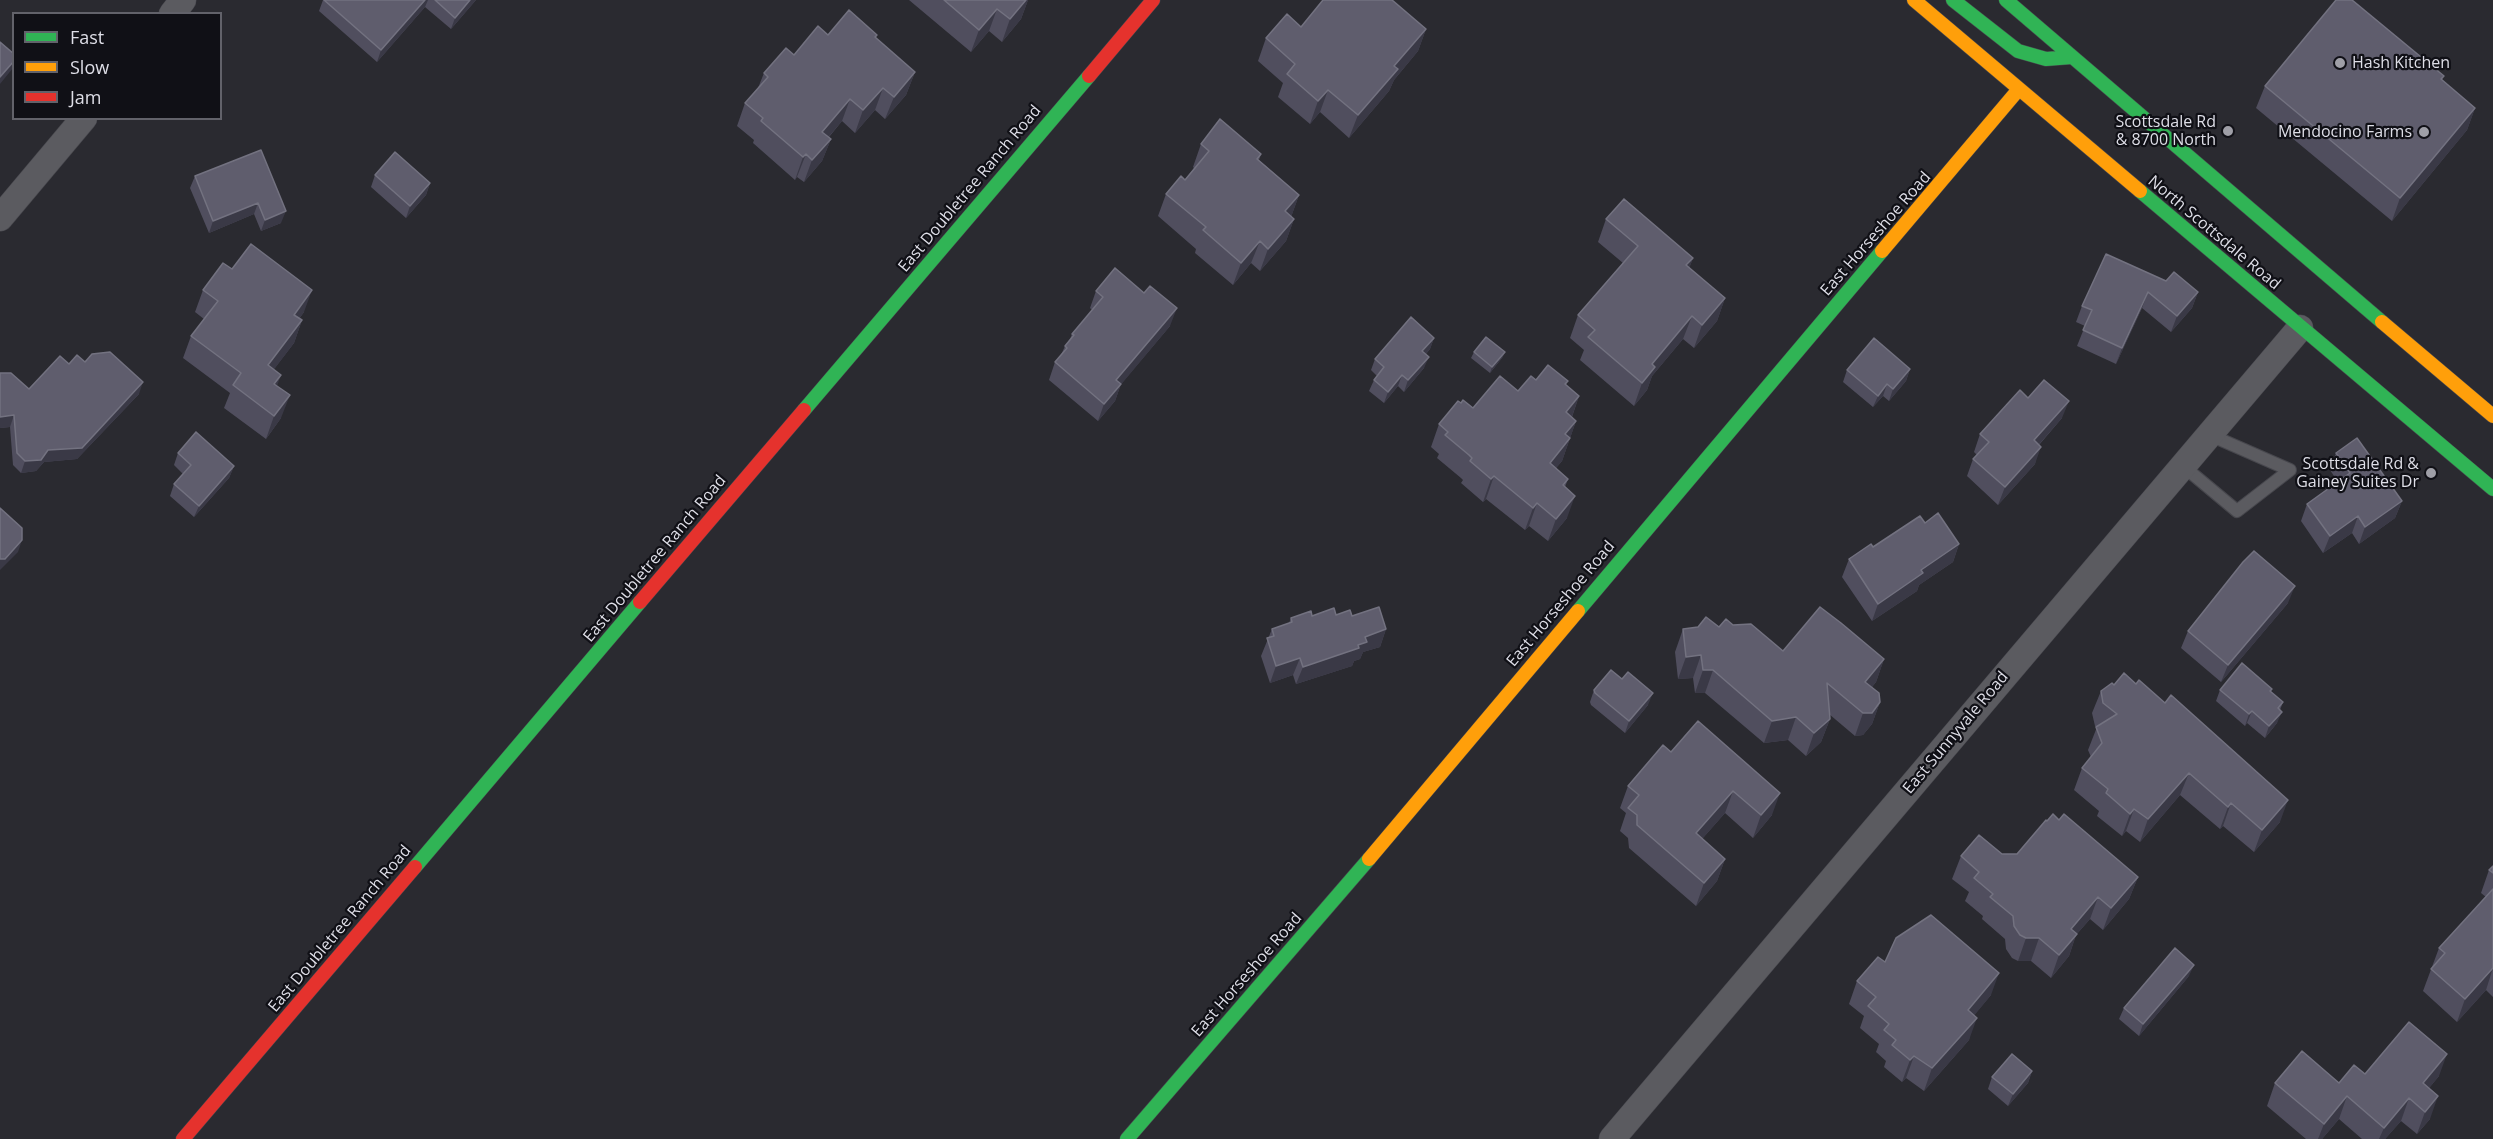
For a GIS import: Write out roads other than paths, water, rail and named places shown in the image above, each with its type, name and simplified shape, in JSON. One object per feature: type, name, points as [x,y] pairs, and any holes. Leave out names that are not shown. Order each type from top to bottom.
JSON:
[{"type":"main road","name":"East Doubletree Ranch Road","points":[[183,1139],[1153,0]]},
{"type":"main road","name":"North Scottsdale Road","points":[[1914,0],[2493,489]]},
{"type":"main road","points":[[1953,0],[2018,51],[2046,59],[2072,57]]},
{"type":"main road","points":[[2006,0],[2493,416]]},
{"type":"main road","name":"East Horseshoe Road","points":[[1127,1139],[1292,950],[2019,89]]},
{"type":"street","points":[[174,12],[183,0]]},
{"type":"street","points":[[0,218],[82,120]]},
{"type":"street","name":"East Sunnyvale Road","points":[[1612,1139],[2300,328]]},
{"type":"lane","points":[[2183,466],[2237,511],[2290,470],[2210,435]]},
{"type":"place","name":"Hash Kitchen","points":[[2340,63]]},
{"type":"place","name":"Scottsdale Rd & 8700 North","points":[[2228,131]]},
{"type":"place","name":"Mendocino Farms","points":[[2424,132]]},
{"type":"place","name":"Scottsdale Rd & Gainey Suites Dr","points":[[2431,473]]}]
